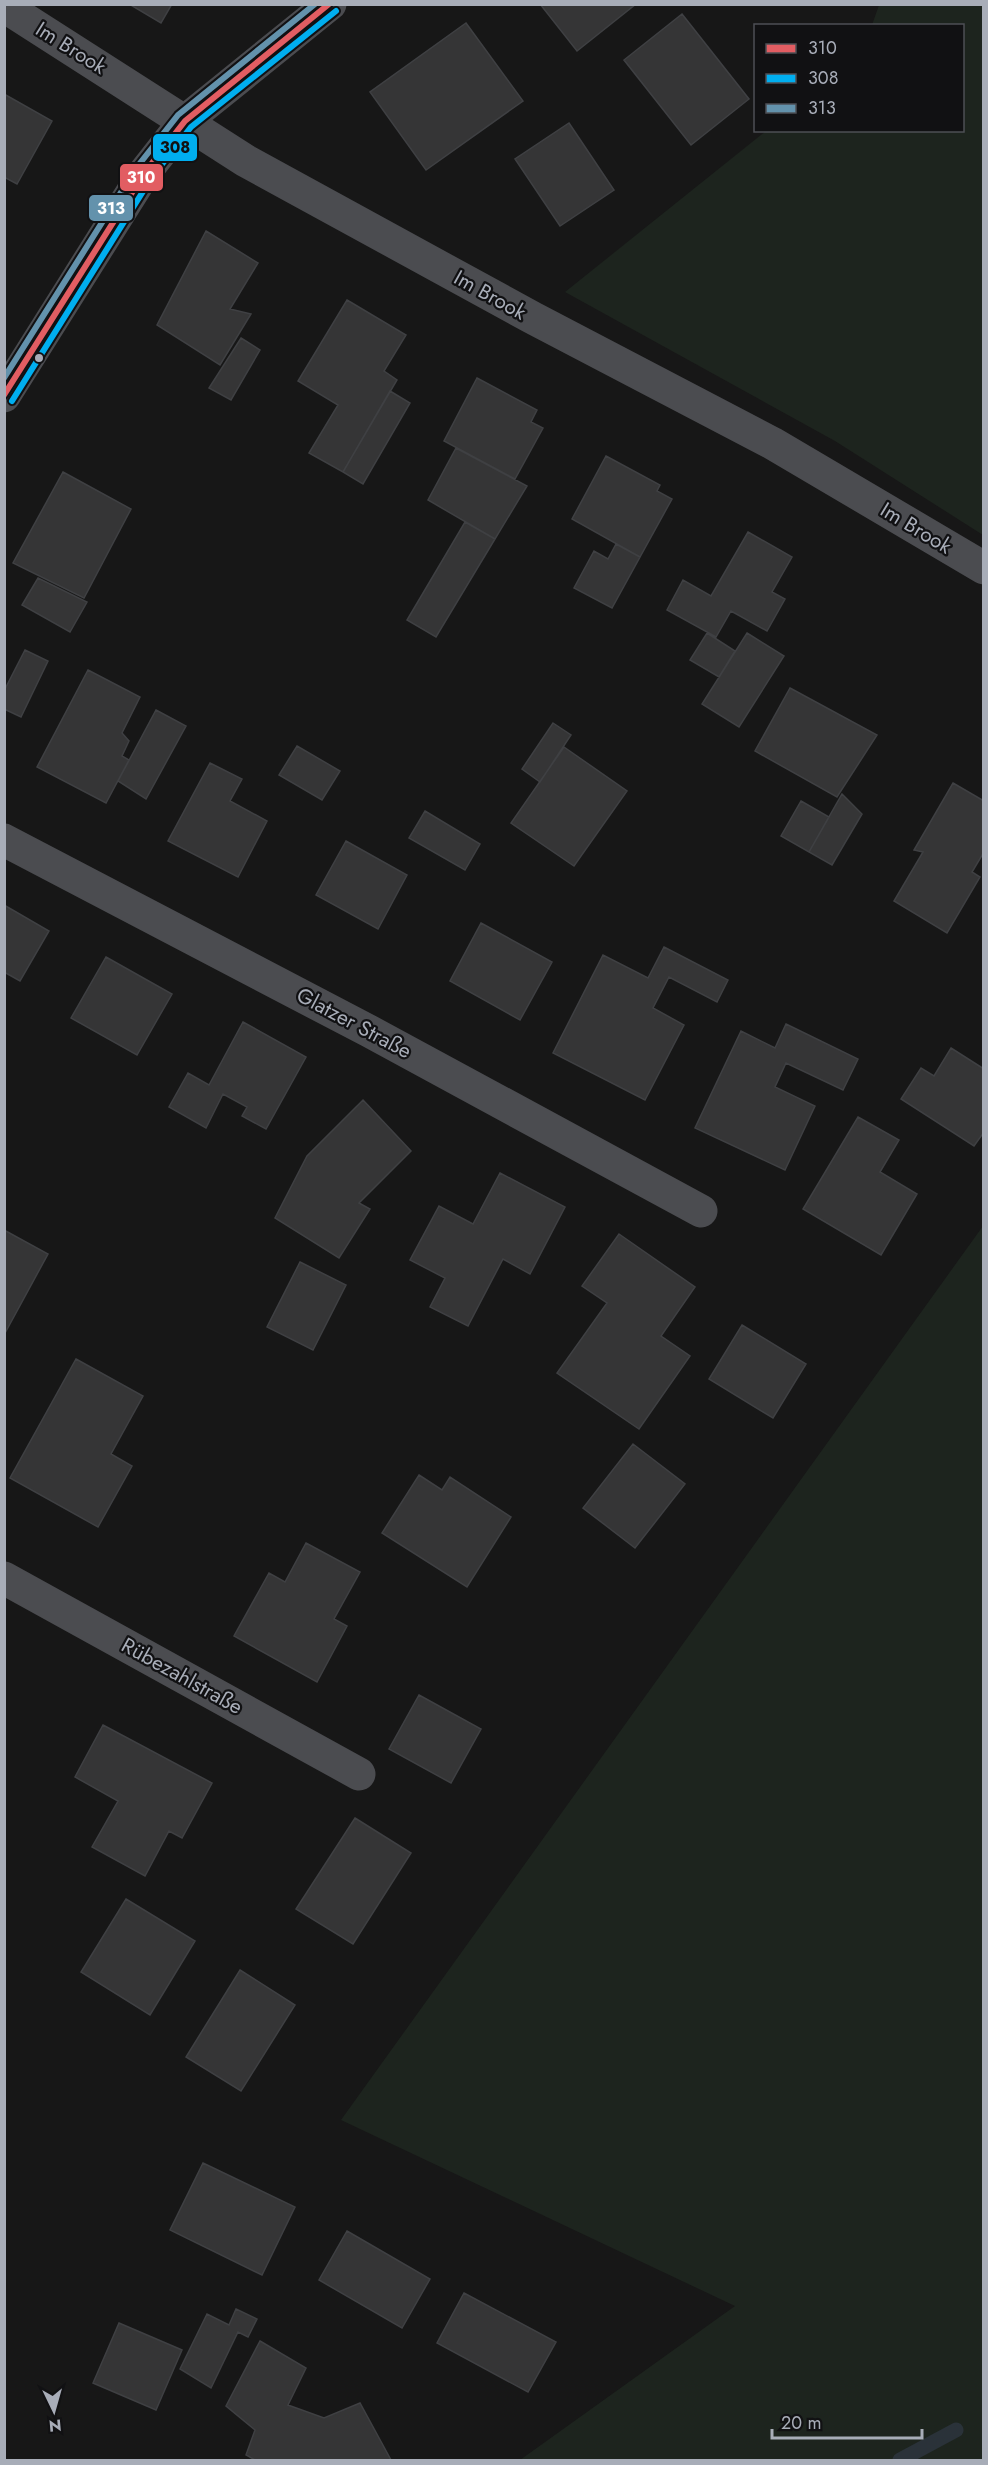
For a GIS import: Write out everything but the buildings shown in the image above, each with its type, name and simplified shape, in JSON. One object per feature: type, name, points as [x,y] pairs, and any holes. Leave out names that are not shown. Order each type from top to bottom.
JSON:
[{"type":"street","points":[[4,396],[145,172],[185,121],[330,4]]},
{"type":"street","name":"Im Brook","points":[[4,6],[246,161],[533,318],[772,443],[984,568]]},
{"type":"street","name":"Glatzer Straße","points":[[4,840],[359,1026],[701,1211]]},
{"type":"street","name":"Rübezahlstraße","points":[[4,1578],[359,1774]]},
{"type":"shaded area","points":[[879,5],[983,5],[983,535],[835,441],[565,292],[765,132],[964,132],[964,24],[872,24]]},
{"type":"shaded area","points":[[983,1226],[983,2460],[520,2460],[735,2306],[341,2120]]},
{"type":"waterway","points":[[900,2460],[956,2430]]},
{"type":"transit line","name":"313","points":[[4,378],[137,167],[178,115],[315,4]]},
{"type":"transit line","name":"310","points":[[4,395],[145,172],[185,121],[329,4]]},
{"type":"transit line","name":"308","points":[[12,401],[152,177],[191,127],[336,11]]}]
